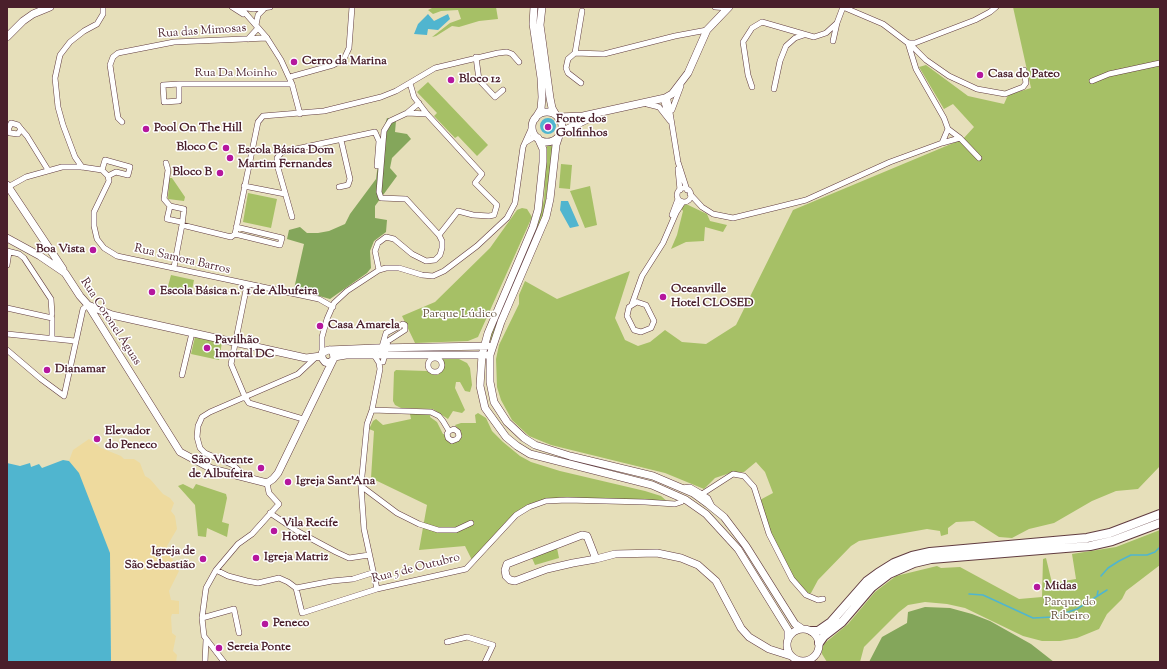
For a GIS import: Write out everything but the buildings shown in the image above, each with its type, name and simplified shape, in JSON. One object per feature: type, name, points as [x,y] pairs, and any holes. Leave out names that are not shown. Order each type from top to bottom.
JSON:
[{"type":"main road","points":[[7,37],[23,21],[33,14],[50,7]]},
{"type":"main road","points":[[534,7],[533,24],[541,78],[542,97],[541,109],[535,118],[532,127],[543,149],[538,210],[533,227],[503,295],[484,346],[480,367],[480,386],[485,408],[506,437],[530,454],[652,485],[686,500],[706,514],[738,549],[788,630],[787,641],[790,656]]},
{"type":"main road","points":[[542,7],[540,25],[550,98],[552,108],[562,124],[556,144],[550,199],[546,217],[509,304],[490,355],[490,382],[494,402],[507,422],[524,438],[547,449],[653,476],[693,493],[724,518],[746,546],[792,619],[801,628],[812,631],[818,631],[832,622],[867,581],[894,563],[912,556],[930,552],[1087,538],[1110,533],[1160,514]]},
{"type":"main road","points":[[535,118],[543,113],[552,113],[557,116],[575,117],[665,98],[677,89],[688,73],[707,30],[729,8]]},
{"type":"main road","points":[[537,137],[549,142],[560,134],[605,111]]},
{"type":"main road","points":[[8,186],[65,273]]},
{"type":"main road","name":"Rua Coronel Águas","points":[[7,238],[40,256],[65,273],[97,319],[171,440],[180,452],[212,470],[267,483]]},
{"type":"main road","points":[[88,305],[107,313],[306,358],[320,356],[325,350],[382,351],[394,355],[490,355]]},
{"type":"main road","points":[[97,319],[107,313]]},
{"type":"main road","points":[[320,356],[322,360],[327,363],[339,356],[382,351],[493,346]]},
{"type":"main road","points":[[267,483],[278,473],[303,419],[334,359],[333,352],[330,350]]},
{"type":"main road","points":[[468,354],[474,358],[480,367]]},
{"type":"main road","points":[[596,559],[587,536],[582,535],[507,564],[505,570],[506,576],[510,580],[515,581],[547,569],[596,559],[615,554],[658,553],[681,558],[707,571],[716,581],[738,622],[749,637],[769,649],[776,650],[794,659],[805,662],[812,658],[824,636],[842,622],[872,587],[893,572],[914,563],[931,559],[1090,546],[1112,541],[1160,523]]},
{"type":"main road","points":[[776,650],[783,648],[793,631],[801,628]]},
{"type":"main road","points":[[812,631],[817,636],[820,662]]},
{"type":"street","points":[[82,167],[75,157],[63,126],[58,107],[55,78],[60,55],[70,42],[84,30],[97,24],[103,14],[103,7]]},
{"type":"street","points":[[232,7],[247,17]]},
{"type":"street","points":[[240,7],[247,17],[267,38],[290,77],[300,114]]},
{"type":"street","points":[[240,7],[264,9],[270,7]]},
{"type":"street","points":[[290,77],[333,65],[344,59],[349,48],[352,7]]},
{"type":"street","points":[[715,7],[729,8]]},
{"type":"street","points":[[833,41],[837,23],[843,7],[883,24],[908,43],[926,60],[949,76],[977,89],[1005,94],[1023,87],[1026,83],[1024,70]]},
{"type":"street","points":[[908,43],[915,43],[975,20],[996,7]]},
{"type":"street","points":[[248,39],[257,27],[258,15],[264,9]]},
{"type":"street","points":[[581,83],[568,73],[566,68],[568,59],[575,53],[582,11]]},
{"type":"street","points":[[752,87],[748,75],[743,42],[752,28],[762,22],[814,37],[826,33],[837,23]]},
{"type":"street","points":[[575,53],[604,54],[675,36],[707,30]]},
{"type":"street","points":[[774,89],[780,61],[786,46],[795,38],[804,35]]},
{"type":"street","name":"Rua das Mimosas","points":[[122,122],[118,118],[110,65],[113,57],[118,53],[174,42],[267,38]]},
{"type":"street","points":[[908,43],[916,69],[944,118],[948,129],[960,138],[979,158]]},
{"type":"street","points":[[235,234],[258,122],[263,116],[271,114],[300,114],[324,111],[381,97],[410,83],[435,68],[476,57],[507,52],[512,54],[519,62]]},
{"type":"street","points":[[476,57],[479,80],[495,97],[503,90]]},
{"type":"street","points":[[1092,81],[1109,74],[1160,63]]},
{"type":"street","points":[[671,121],[674,100],[688,73]]},
{"type":"street","points":[[410,83],[414,97],[427,114],[482,174],[475,183],[497,205],[494,215],[489,216],[473,216],[458,211],[439,235]]},
{"type":"street","name":"Rua Da Moinho","points":[[179,84],[178,101],[164,102],[163,85],[179,84],[292,84]]},
{"type":"street","points":[[663,242],[680,190],[678,162],[668,100],[665,98]]},
{"type":"street","points":[[379,270],[375,251],[378,243],[386,237],[394,239],[412,254],[426,261],[435,260],[440,255],[442,241],[439,235],[406,199],[381,198],[379,192],[384,131],[390,122],[406,113],[419,102]]},
{"type":"street","points":[[639,103],[651,104],[659,107],[671,121]]},
{"type":"street","points":[[406,113],[427,114]]},
{"type":"street","points":[[27,136],[10,133],[8,130],[11,123],[18,125],[27,136],[48,170]]},
{"type":"street","points":[[246,478],[233,465],[205,453],[200,448],[197,437],[198,426],[202,417],[210,412],[298,374],[320,356],[322,337],[333,307],[347,291],[379,270],[399,268],[422,275],[433,276],[444,271],[496,230],[512,211],[516,195],[521,157],[532,127]]},
{"type":"street","points":[[15,134],[18,134],[21,129]]},
{"type":"street","points":[[942,143],[948,129]]},
{"type":"street","points":[[292,217],[277,158],[282,152],[376,132],[379,141],[377,166]]},
{"type":"street","points":[[526,142],[537,137]]},
{"type":"street","points":[[678,198],[684,202],[690,202],[702,207],[713,214],[733,218],[806,200],[890,162],[960,138]]},
{"type":"street","points":[[339,187],[348,185],[350,179],[341,140]]},
{"type":"street","points":[[8,186],[26,177],[62,167],[82,167],[102,170],[108,176],[116,172],[128,175],[130,167],[106,160],[102,170]]},
{"type":"street","points":[[637,292],[642,303],[648,308],[654,320],[651,328],[641,332],[634,330],[627,316],[629,307],[632,304],[642,276],[663,242],[676,213],[684,202],[689,200],[689,192],[678,162]]},
{"type":"street","points":[[166,163],[168,170],[164,199],[170,206],[184,209],[174,267]]},
{"type":"street","name":"Rua Samora Barros","points":[[108,176],[109,181],[94,212],[94,226],[98,239],[104,248],[117,256],[174,267],[247,285],[319,299],[333,307]]},
{"type":"street","points":[[244,186],[285,194]]},
{"type":"street","points":[[680,190],[689,192],[702,207]]},
{"type":"street","points":[[170,206],[167,219],[231,237],[235,234],[280,245],[282,238],[236,227]]},
{"type":"street","points":[[7,265],[8,251],[19,254],[24,258],[46,290],[51,299],[52,338]]},
{"type":"street","points":[[247,285],[231,364],[245,397],[249,402],[303,419]]},
{"type":"street","points":[[632,304],[642,303]]},
{"type":"street","points":[[7,350],[41,379],[64,396],[83,309],[88,305]]},
{"type":"street","points":[[7,308],[52,316]]},
{"type":"street","points":[[182,375],[192,333]]},
{"type":"street","points":[[7,334],[75,341]]},
{"type":"street","points":[[377,589],[372,573],[364,530],[361,486],[367,424],[372,410],[382,351]]},
{"type":"street","points":[[372,410],[431,412],[439,416],[449,431]]},
{"type":"street","points":[[702,494],[733,474],[744,476],[754,487],[769,534],[792,578],[806,595],[818,600],[823,599]]},
{"type":"street","points":[[205,662],[205,638],[202,618],[206,588],[216,570],[238,544],[252,534],[279,504],[268,493],[267,483]]},
{"type":"street","points":[[361,486],[397,513],[419,524],[438,530],[456,530],[471,523]]},
{"type":"street","points":[[682,488],[690,487],[708,498],[713,509]]},
{"type":"street","name":"Rua 5 de Outubro","points":[[296,588],[302,613],[377,589],[466,569],[516,515],[529,506],[546,501],[638,501],[675,504],[681,502]]},
{"type":"street","points":[[270,513],[297,531],[349,558],[369,555]]},
{"type":"street","points":[[216,570],[228,576],[247,582],[258,583],[279,578],[296,588],[332,581],[353,579],[372,573]]},
{"type":"street","points":[[202,618],[234,609],[239,633]]},
{"type":"street","points":[[447,642],[467,637],[493,645],[485,662]]},
{"type":"street","points":[[205,638],[224,662]]},
{"type":"green space","points":[[434,7],[496,7],[498,19],[479,21],[459,27],[452,26],[432,37],[450,23],[461,19],[458,10],[441,11],[433,14],[428,10]]},
{"type":"green space","points":[[1013,7],[1160,7],[1160,466],[1138,489],[1116,491],[1092,501],[1054,523],[1029,529],[1012,538],[999,537],[974,521],[956,522],[948,528],[948,534],[941,536],[940,531],[927,529],[859,541],[851,546],[818,580],[811,593],[806,595],[784,565],[758,501],[773,493],[765,472],[756,462],[744,472],[733,472],[715,478],[704,489],[665,473],[551,445],[529,436],[512,420],[501,400],[497,387],[496,359],[499,345],[519,304],[519,295],[525,281],[557,299],[630,271],[615,318],[625,340],[638,346],[650,342],[665,330],[682,342],[706,344],[736,325],[793,210],[963,139],[974,127],[953,104],[944,109],[919,67],[926,65],[968,96],[1004,104],[1008,95],[1031,88]]},
{"type":"green space","points":[[428,82],[488,145],[477,156],[458,136],[455,138],[434,116],[437,113],[417,92]]},
{"type":"green space","points":[[387,118],[396,121],[395,132],[407,134],[411,139],[392,158],[390,168],[397,176],[375,206],[375,218],[387,220],[386,232],[374,241],[370,251],[371,268],[367,273],[330,299],[294,289],[304,244],[287,239],[289,230],[300,227],[307,233],[318,233],[329,231],[345,224],[350,214],[376,179],[382,135]]},
{"type":"green space","points":[[547,146],[553,146],[544,214],[492,338],[488,344],[488,339],[539,220],[544,199]]},
{"type":"green space","points":[[561,164],[572,165],[570,189],[559,188]]},
{"type":"green space","points":[[169,178],[172,178],[185,197],[184,201],[168,199]]},
{"type":"green space","points":[[590,186],[597,225],[585,228],[570,191]]},
{"type":"green space","points":[[248,193],[277,199],[271,228],[243,222]]},
{"type":"green space","points":[[686,204],[707,214],[710,221],[727,225],[723,232],[705,227],[704,241],[686,242],[671,249],[677,235],[683,211],[681,208]]},
{"type":"green space","name":"Parque Lúdico","points":[[522,208],[527,209],[532,217],[478,337],[468,341],[415,343],[402,316],[435,302],[490,248],[517,210]]},
{"type":"green space","points":[[171,275],[194,280],[191,295],[167,290]]},
{"type":"green space","name":"Pavilhão Imortal DC","points":[[195,337],[222,342],[219,360],[191,354]]},
{"type":"green space","points":[[441,359],[459,359],[467,363],[470,368],[472,385],[470,392],[465,391],[460,382],[456,382],[455,388],[465,410],[462,413],[453,411],[448,419],[433,409],[401,408],[395,405],[393,401],[394,372],[396,370],[427,371],[438,375],[443,368]]},
{"type":"green space","points":[[431,413],[430,417],[437,422],[449,442],[454,443],[460,438],[459,430],[455,425],[461,423],[476,423],[475,415],[478,413],[486,418],[492,431],[503,442],[520,456],[531,462],[560,471],[645,491],[661,496],[669,503],[561,497],[532,503],[512,516],[472,560],[465,546],[419,550],[427,505],[371,478],[374,431],[369,429],[373,421],[376,419],[383,425],[411,419],[410,414]]},
{"type":"green space","points":[[183,484],[193,489],[196,484],[226,494],[227,498],[222,522],[229,524],[227,537],[207,528],[206,537],[198,536],[195,505],[178,486]]},
{"type":"green space","name":"Parque do Ribeiro","points":[[1160,530],[1160,565],[1126,591],[1122,599],[1107,614],[1099,629],[1077,638],[1060,641],[1042,641],[1023,636],[965,608],[947,604],[925,602],[908,605],[899,612],[864,647],[860,662],[827,662],[822,654],[822,648],[825,643],[848,624],[875,592],[896,576],[937,566],[941,568],[960,567],[1019,599],[1042,597],[1043,559],[1046,558],[1052,583],[1076,579],[1072,554],[1116,547]]},
{"type":"green space","points":[[557,548],[559,558],[535,565],[532,558]]},
{"type":"green space","points":[[925,607],[950,608],[990,621],[1031,644],[1054,662],[869,662],[882,637],[907,623],[908,612]]},
{"type":"sand","points":[[89,439],[101,448],[121,456],[124,459],[134,459],[140,463],[145,476],[150,479],[163,494],[170,498],[174,503],[171,511],[175,516],[177,529],[167,546],[176,568],[179,571],[169,591],[171,600],[179,601],[179,614],[172,614],[171,617],[172,633],[176,636],[173,651],[177,655],[176,662],[111,662],[110,553],[69,461],[73,450]]},
{"type":"water","points":[[428,14],[434,21],[448,14],[450,19],[438,30],[428,29],[427,35],[414,34],[418,24]]},
{"type":"water","name":"Fonte dos Golfinhos","points":[[545,118],[551,118],[556,123],[554,132],[551,134],[545,134],[540,129],[540,123]]},
{"type":"water","points":[[561,201],[568,201],[579,226],[570,228],[560,210]]},
{"type":"water","points":[[63,460],[69,461],[79,473],[110,553],[111,662],[7,662],[7,463],[20,466],[30,463],[31,467],[39,464],[42,468]]},
{"type":"waterway","points":[[1101,576],[1108,568],[1131,555],[1147,555],[1155,552],[1160,547]]},
{"type":"waterway","points":[[969,594],[983,595],[1033,618],[1053,617],[1077,609],[1107,590]]},
{"type":"waterway","points":[[1097,596],[1098,591]]},
{"type":"place","name":"Cerro da Marina","points":[[294,62]]},
{"type":"place","name":"Casa do Pateo","points":[[980,75]]},
{"type":"place","name":"Bloco 12","points":[[451,80]]},
{"type":"place","name":"Fonte dos Golfinhos","points":[[548,127]]},
{"type":"place","name":"Pool On The Hill","points":[[146,129]]},
{"type":"place","name":"Bloco C","points":[[226,148]]},
{"type":"place","name":"Escola Básica Dom Martim Fernandes","points":[[230,158]]},
{"type":"place","name":"Bloco B","points":[[220,173]]},
{"type":"place","name":"Boa Vista","points":[[93,250]]},
{"type":"place","name":"Escola Básica n.º 1 de Albufeira","points":[[152,292]]},
{"type":"place","name":"Oceanville Hotel CLOSED","points":[[663,297]]},
{"type":"place","name":"Casa Amarela","points":[[320,326]]},
{"type":"place","name":"Pavilhão Imortal DC","points":[[207,348]]},
{"type":"place","name":"Dianamar","points":[[47,370]]},
{"type":"place","name":"Elevador do Peneco","points":[[97,439]]},
{"type":"place","name":"São Vicente de Albufeira","points":[[261,468]]},
{"type":"place","name":"Igreja Sant’Ana","points":[[288,482]]},
{"type":"place","name":"Vila Recife Hotel","points":[[274,531]]},
{"type":"place","name":"Igreja Matriz","points":[[256,558]]},
{"type":"place","name":"Igreja de São Sebastião","points":[[203,559]]},
{"type":"place","name":"Midas","points":[[1037,587]]},
{"type":"place","name":"Peneco","points":[[265,624]]},
{"type":"place","name":"Sereia Ponte","points":[[219,648]]}]
